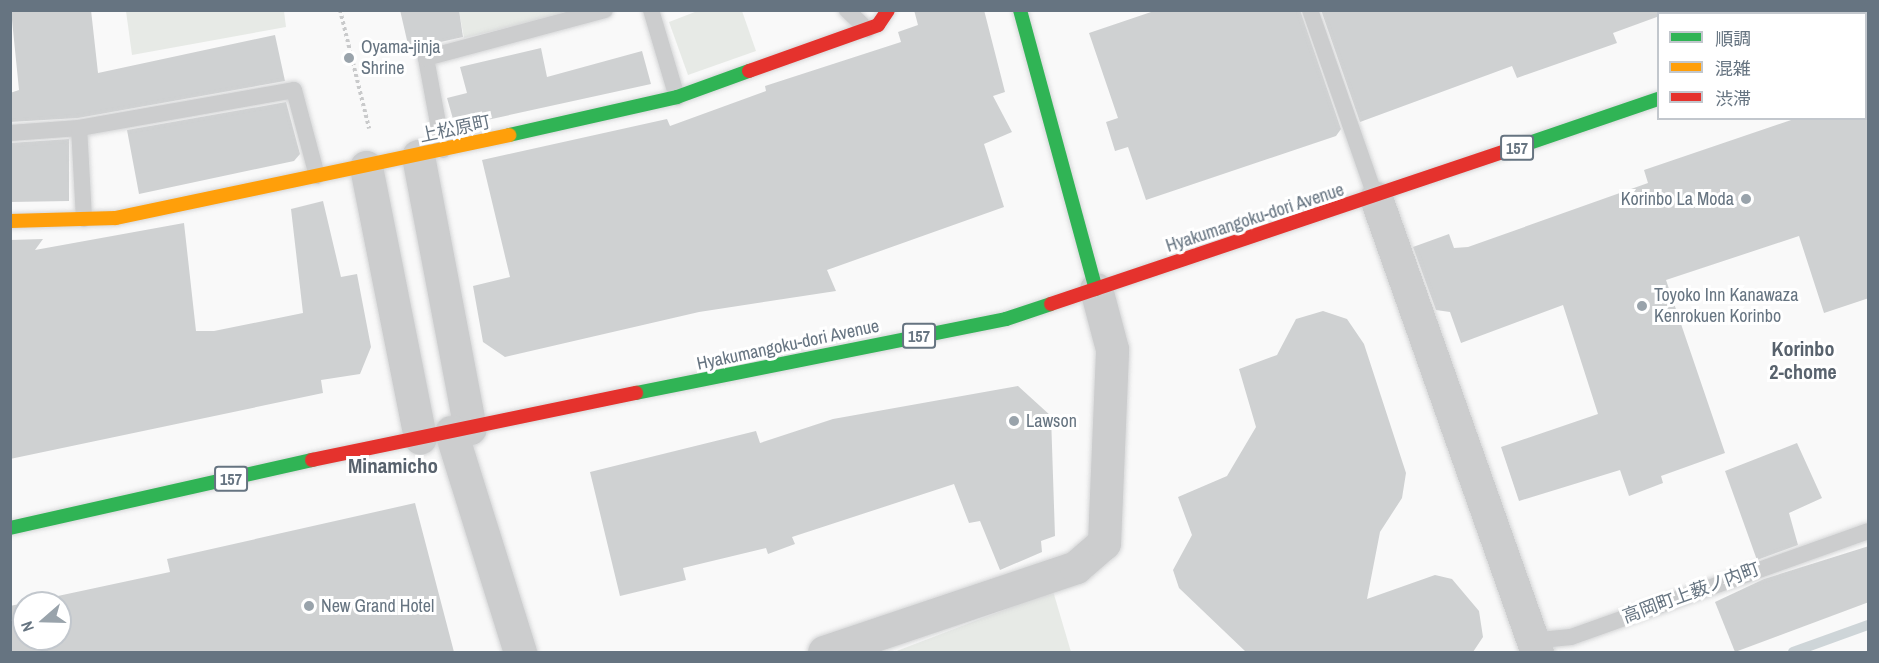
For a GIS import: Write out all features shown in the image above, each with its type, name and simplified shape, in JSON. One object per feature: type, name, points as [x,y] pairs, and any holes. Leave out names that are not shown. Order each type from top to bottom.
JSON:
[{"type":"main road","name":"上松原町","points":[[10,221],[116,218],[430,153],[677,98],[878,25],[888,10]]},
{"type":"main road","points":[[1020,10],[1096,289]]},
{"type":"main road","name":"Hyakumangoku-dori Avenue","points":[[10,528],[447,433],[1006,319],[1376,198],[1657,100]]},
{"type":"street","points":[[430,153],[447,433]]},
{"type":"street","points":[[371,165],[447,433],[520,652]]},
{"type":"street","points":[[1376,198],[1528,649]]},
{"type":"street","points":[[824,652],[1077,567],[1104,543],[1112,349],[1096,289]]},
{"type":"lane","points":[[430,153],[426,58],[605,10]]},
{"type":"lane","points":[[651,10],[677,98]]},
{"type":"lane","points":[[847,10],[867,29]]},
{"type":"lane","points":[[1310,10],[1376,198]]},
{"type":"lane","points":[[10,133],[79,128],[294,90],[317,176]]},
{"type":"lane","points":[[79,128],[84,219]]},
{"type":"lane","name":"高岡町上薮ノ内町","points":[[1528,649],[1571,637],[1869,531]]},
{"type":"path","points":[[340,10],[371,165]]},
{"type":"shaded area","points":[[700,10],[742,11],[756,51],[688,75],[669,22]]},
{"type":"shaded area","points":[[126,11],[284,11],[286,27],[132,55]]},
{"type":"shaded area","points":[[459,11],[578,11],[464,38]]},
{"type":"shaded area","points":[[1053,591],[1071,652],[894,652]]},
{"type":"building","points":[[11,10],[91,10],[98,73],[275,35],[285,81],[78,118],[10,122],[10,93],[19,90]]},
{"type":"building","points":[[400,10],[459,10],[463,37],[409,49]]},
{"type":"building","points":[[914,10],[984,10],[1005,92],[993,96],[1012,132],[984,144],[1004,207],[827,270],[836,291],[699,312],[505,357],[483,342],[473,286],[510,277],[482,160],[667,119],[670,126],[766,91],[765,86],[901,42],[898,32],[918,25]]},
{"type":"building","points":[[1157,10],[1300,10],[1341,129],[1336,136],[1146,200],[1128,147],[1115,151],[1106,122],[1118,118],[1089,33]]},
{"type":"building","points":[[1321,10],[1664,10],[1664,12],[1657,12],[1657,17],[1613,33],[1617,43],[1517,78],[1512,66],[1360,122]]},
{"type":"building","points":[[541,48],[547,77],[642,51],[651,84],[464,125],[453,119],[447,98],[467,93],[460,67]]},
{"type":"building","points":[[286,102],[300,154],[294,161],[139,194],[127,130]]},
{"type":"building","points":[[1869,118],[1869,298],[1824,313],[1799,236],[1666,280],[1725,453],[1661,476],[1663,483],[1629,496],[1620,470],[1519,501],[1501,447],[1598,414],[1563,305],[1461,343],[1450,312],[1436,310],[1413,247],[1449,234],[1454,248],[1468,247],[1648,183],[1644,170],[1791,120],[1867,120]]},
{"type":"building","points":[[69,139],[69,201],[10,202],[10,143]]},
{"type":"building","points":[[323,201],[341,277],[357,274],[371,347],[360,374],[321,380],[323,393],[10,459],[10,240],[43,239],[35,250],[184,223],[196,331],[214,331],[303,313],[291,209]]},
{"type":"building","points":[[1323,311],[1347,319],[1364,344],[1406,473],[1402,498],[1380,532],[1367,599],[1435,575],[1452,579],[1479,611],[1483,637],[1473,652],[1246,652],[1179,588],[1173,570],[1192,535],[1178,497],[1227,476],[1256,427],[1239,369],[1277,355],[1296,319]]},
{"type":"building","points":[[1018,386],[1051,416],[1055,536],[1041,541],[1042,552],[1000,570],[980,521],[969,523],[954,484],[792,537],[795,544],[768,554],[766,548],[683,568],[686,580],[620,596],[590,472],[756,431],[760,443],[833,419]]},
{"type":"building","points":[[1797,443],[1822,498],[1789,513],[1798,545],[1757,560],[1725,471]]},
{"type":"building","name":"New Grand Hotel","points":[[415,503],[454,652],[10,652],[10,606],[12,606],[12,651],[72,651],[72,593],[170,572],[167,559]]},
{"type":"building","points":[[1869,546],[1869,602],[1735,652],[1715,602],[1764,579]]},
{"type":"waterway","points":[[1793,652],[1868,625]]},
{"type":"traffic: fast","points":[[1020,10],[1096,289]]},
{"type":"traffic: fast","points":[[509,135],[677,97],[749,71]]},
{"type":"traffic: fast","points":[[1520,146],[1657,99]]},
{"type":"traffic: fast","points":[[636,393],[1006,319],[1051,304]]},
{"type":"traffic: fast","points":[[10,528],[312,460]]},
{"type":"traffic: slow","points":[[10,221],[116,218],[509,135]]},
{"type":"traffic: jam","points":[[749,71],[878,25],[888,10]]},
{"type":"traffic: jam","points":[[1051,304],[1520,146]]},
{"type":"traffic: jam","points":[[312,460],[636,393]]},
{"type":"place","name":"Oyama-jinja Shrine","points":[[349,58]]},
{"type":"place","name":"Korinbo La Moda","points":[[1746,199]]},
{"type":"place","name":"Toyoko Inn Kanawaza Kenrokuen Korinbo","points":[[1642,306]]},
{"type":"place","name":"Lawson","points":[[1014,421]]},
{"type":"place","name":"New Grand Hotel","points":[[309,606]]},
{"type":"district","name":"Korinbo 2-chome","points":[[1803,360]]},
{"type":"district","name":"Minamicho","points":[[393,466]]}]
